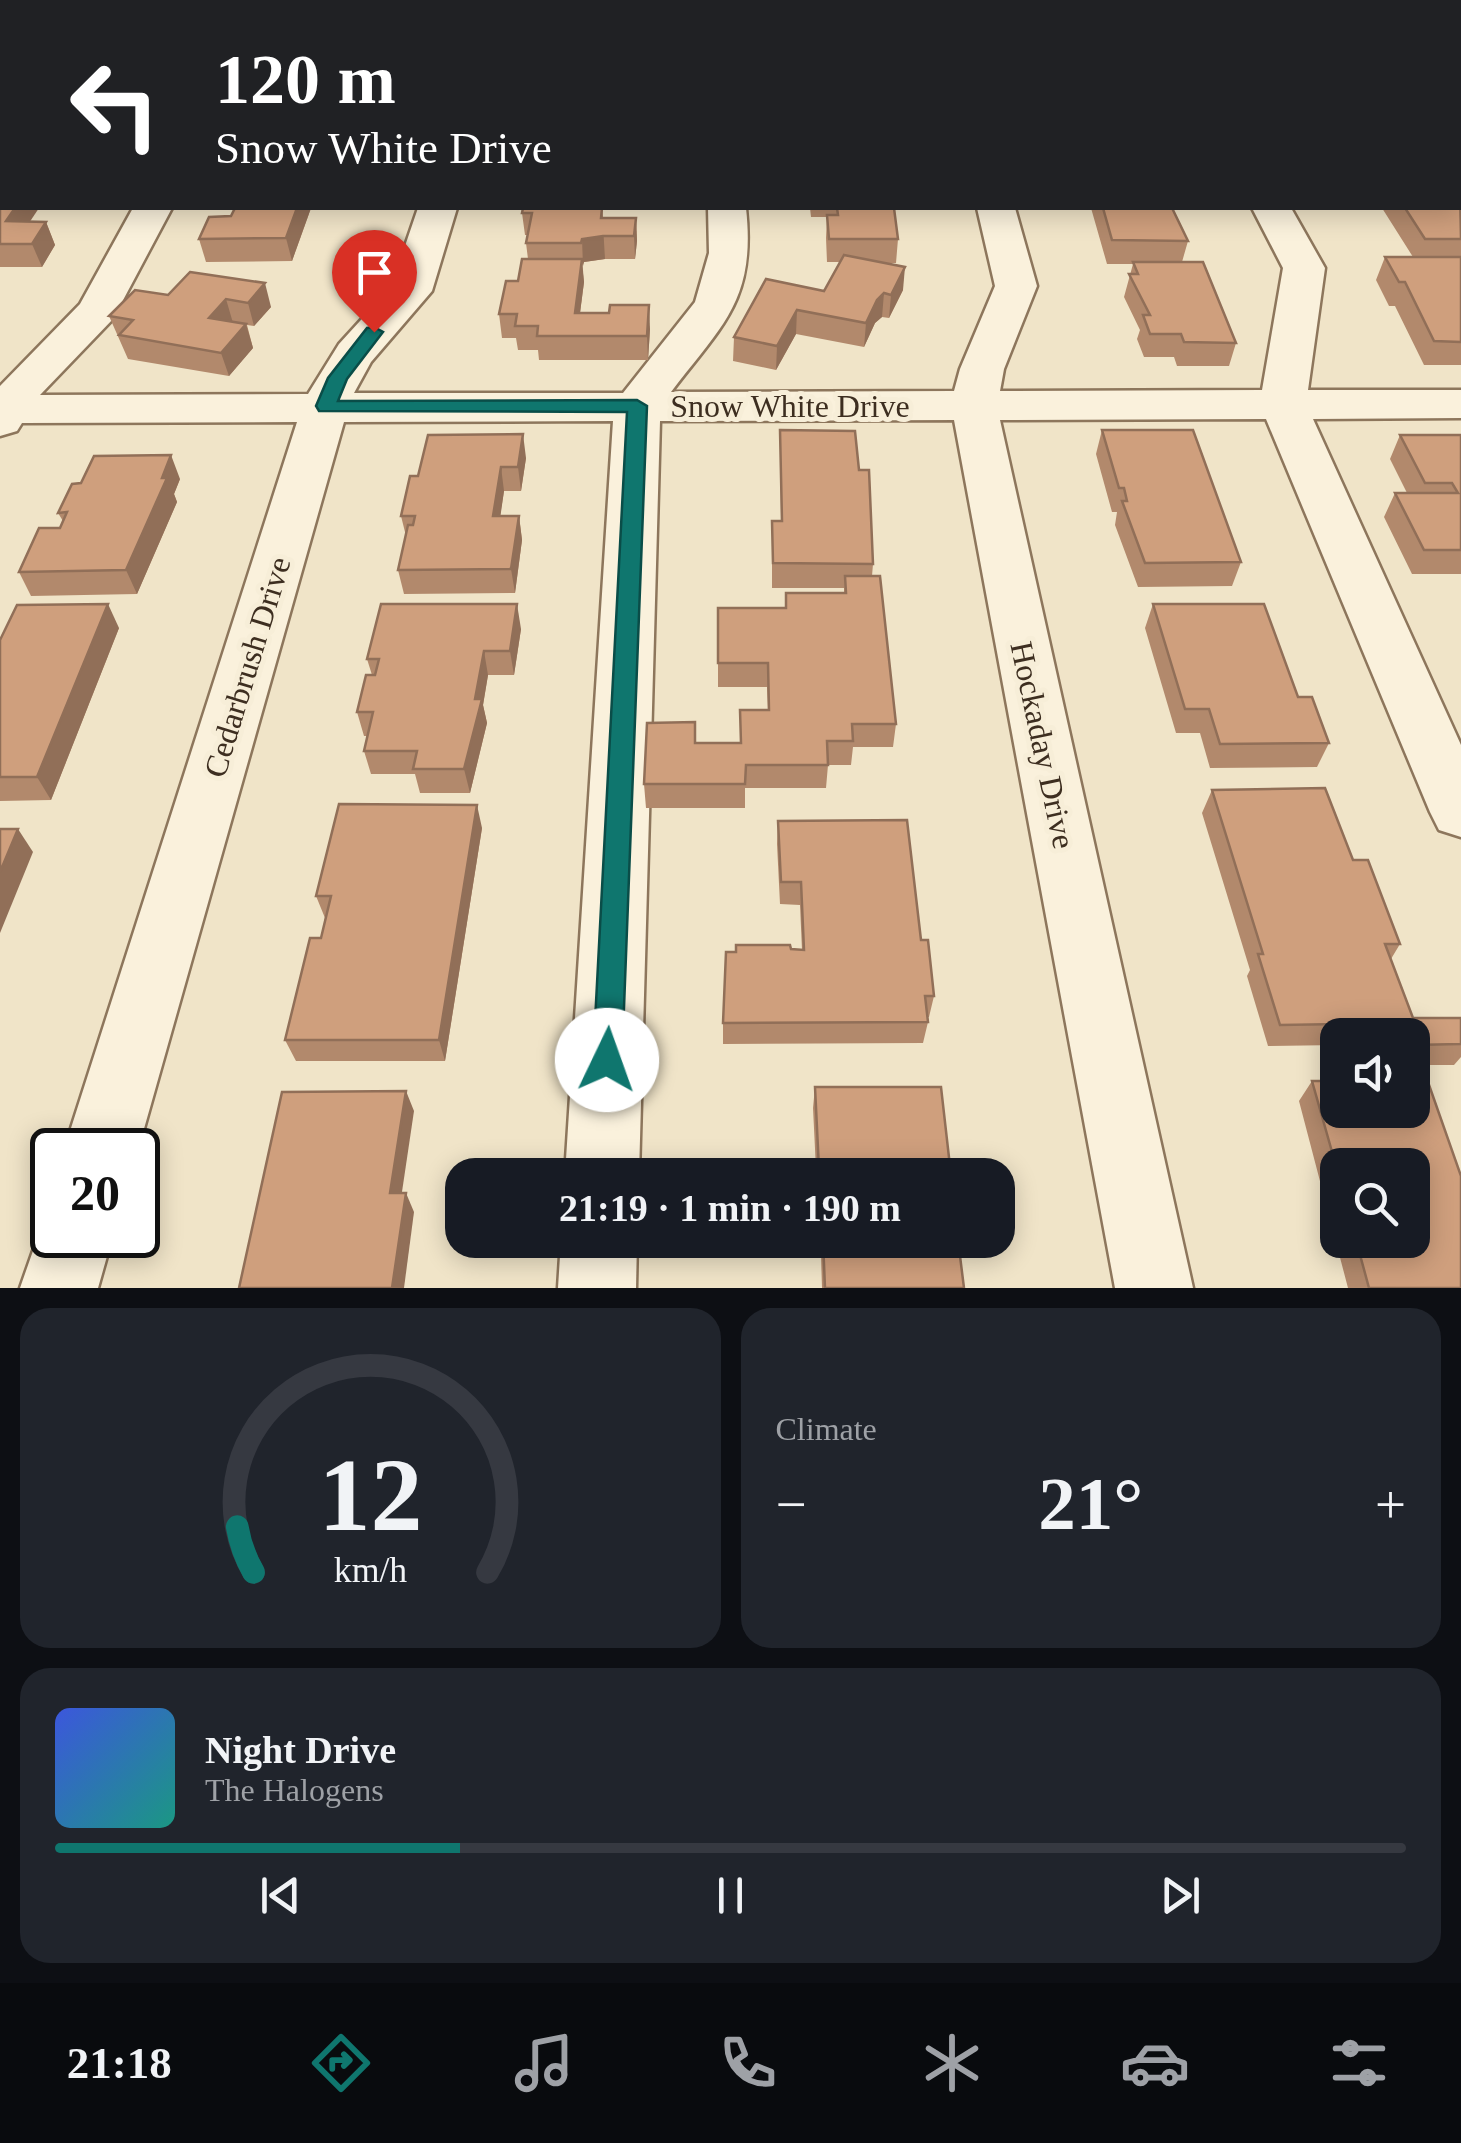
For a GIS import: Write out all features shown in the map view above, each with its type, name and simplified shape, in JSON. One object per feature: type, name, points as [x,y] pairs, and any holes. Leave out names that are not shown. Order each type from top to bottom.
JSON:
[{"type":"street","points":[[2,413],[24,384],[98,310],[151,210]]},
{"type":"street","name":"Cedarbrush Drive","points":[[108,1128],[326,406],[355,353],[412,291],[436,210]]},
{"type":"street","points":[[603,1158],[637,406],[716,304],[729,253],[727,210]]},
{"type":"street","name":"Hockaday Drive","points":[[997,210],[1016,286],[982,369],[974,405],[1154,1288]]},
{"type":"street","points":[[1273,210],[1304,268],[1283,404],[1461,812]]},
{"type":"street","name":"Snow White Drive","points":[[2,413],[326,406],[1461,404]]},
{"type":"street","points":[[60,1288],[69,1258]]},
{"type":"street","points":[[597,1288],[598,1258]]},
{"type":"building","points":[[0,210],[14,210],[6,221],[46,222],[32,244],[0,244]]},
{"type":"building","points":[[234,210],[296,210],[286,238],[199,239],[209,217],[231,216]]},
{"type":"building","points":[[602,210],[601,218],[636,218],[634,236],[603,236],[582,239],[581,243],[526,243],[532,213],[522,213]]},
{"type":"building","points":[[837,210],[894,210],[898,239],[829,239],[827,215],[838,215]]},
{"type":"building","points":[[1104,210],[1173,210],[1188,241],[1112,240]]},
{"type":"building","points":[[1406,210],[1460,210],[1461,239],[1425,239]]},
{"type":"building","points":[[844,255],[905,267],[891,295],[884,293],[877,300],[866,323],[797,310],[777,346],[734,337],[766,279],[824,291]]},
{"type":"building","points":[[1385,257],[1461,257],[1461,342],[1434,341],[1405,282],[1399,282]]},
{"type":"building","points":[[522,259],[582,259],[575,313],[609,313],[610,305],[649,305],[647,336],[537,336],[538,326],[515,326],[517,314],[499,314],[506,281],[518,281]]},
{"type":"building","points":[[1133,262],[1203,262],[1236,343],[1184,342],[1181,334],[1150,334],[1143,315],[1150,315],[1129,274],[1138,274]]},
{"type":"building","points":[[190,272],[265,283],[248,303],[226,299],[209,318],[246,324],[221,353],[119,335],[133,320],[109,316],[135,290],[168,295]]},
{"type":"building","points":[[780,430],[855,431],[859,470],[869,470],[873,564],[773,563],[772,521],[782,521]]},
{"type":"building","points":[[1102,430],[1193,430],[1241,562],[1145,563],[1122,501],[1127,501],[1124,488],[1119,488]]},
{"type":"building","points":[[523,434],[518,467],[501,467],[493,516],[519,516],[511,569],[398,570],[408,525],[413,525],[415,516],[401,516],[410,476],[418,476],[428,435]]},
{"type":"building","points":[[1400,435],[1461,435],[1461,550],[1424,550],[1395,493],[1458,493],[1452,483],[1425,483]]},
{"type":"building","points":[[171,455],[162,478],[167,478],[126,570],[19,572],[39,528],[60,528],[67,512],[58,513],[72,484],[81,483],[94,456]]},
{"type":"building","points":[[845,576],[880,576],[896,724],[852,724],[853,741],[827,741],[828,765],[746,765],[745,784],[644,784],[647,723],[695,722],[695,743],[741,743],[740,710],[769,710],[768,663],[718,663],[718,608],[786,608],[786,593],[846,593]]},
{"type":"building","points":[[108,604],[37,777],[0,777],[0,640],[17,605]]},
{"type":"building","points":[[381,604],[517,604],[510,651],[484,651],[475,699],[482,699],[464,769],[413,769],[417,751],[364,751],[373,712],[357,712],[366,675],[375,675],[379,659],[367,659]]},
{"type":"building","points":[[1153,604],[1264,604],[1298,697],[1312,697],[1329,743],[1220,744],[1209,709],[1185,709]]},
{"type":"building","points":[[1325,788],[1353,860],[1368,860],[1400,944],[1385,944],[1413,1018],[1320,1018],[1320,1024],[1280,1025],[1258,954],[1263,954],[1212,790]]},
{"type":"building","points":[[339,804],[477,805],[439,1040],[285,1040],[310,938],[321,938],[331,896],[316,896]]},
{"type":"building","points":[[907,820],[921,940],[928,940],[934,996],[925,996],[928,1022],[723,1023],[726,952],[736,952],[736,945],[790,945],[791,949],[804,950],[801,882],[781,882],[778,821]]},
{"type":"building","points":[[0,829],[18,829],[0,872]]},
{"type":"building","points":[[1430,1018],[1461,1018],[1461,1044],[1430,1045]]},
{"type":"building","points":[[1312,1081],[1320,1081],[1320,1109]]},
{"type":"building","points":[[815,1087],[941,1087],[949,1158],[818,1158]]},
{"type":"building","points":[[1430,1088],[1461,1176],[1461,1288],[1369,1288],[1361,1258],[1430,1258],[1430,1148],[1331,1148],[1325,1128],[1430,1128]]},
{"type":"building","points":[[406,1091],[390,1193],[406,1193],[392,1288],[239,1288],[282,1092]]},
{"type":"building","points":[[824,1258],[960,1258],[964,1288],[825,1288]]},
{"type":"route","points":[[374,332],[338,378],[326,406],[637,406],[607,1060]]}]
